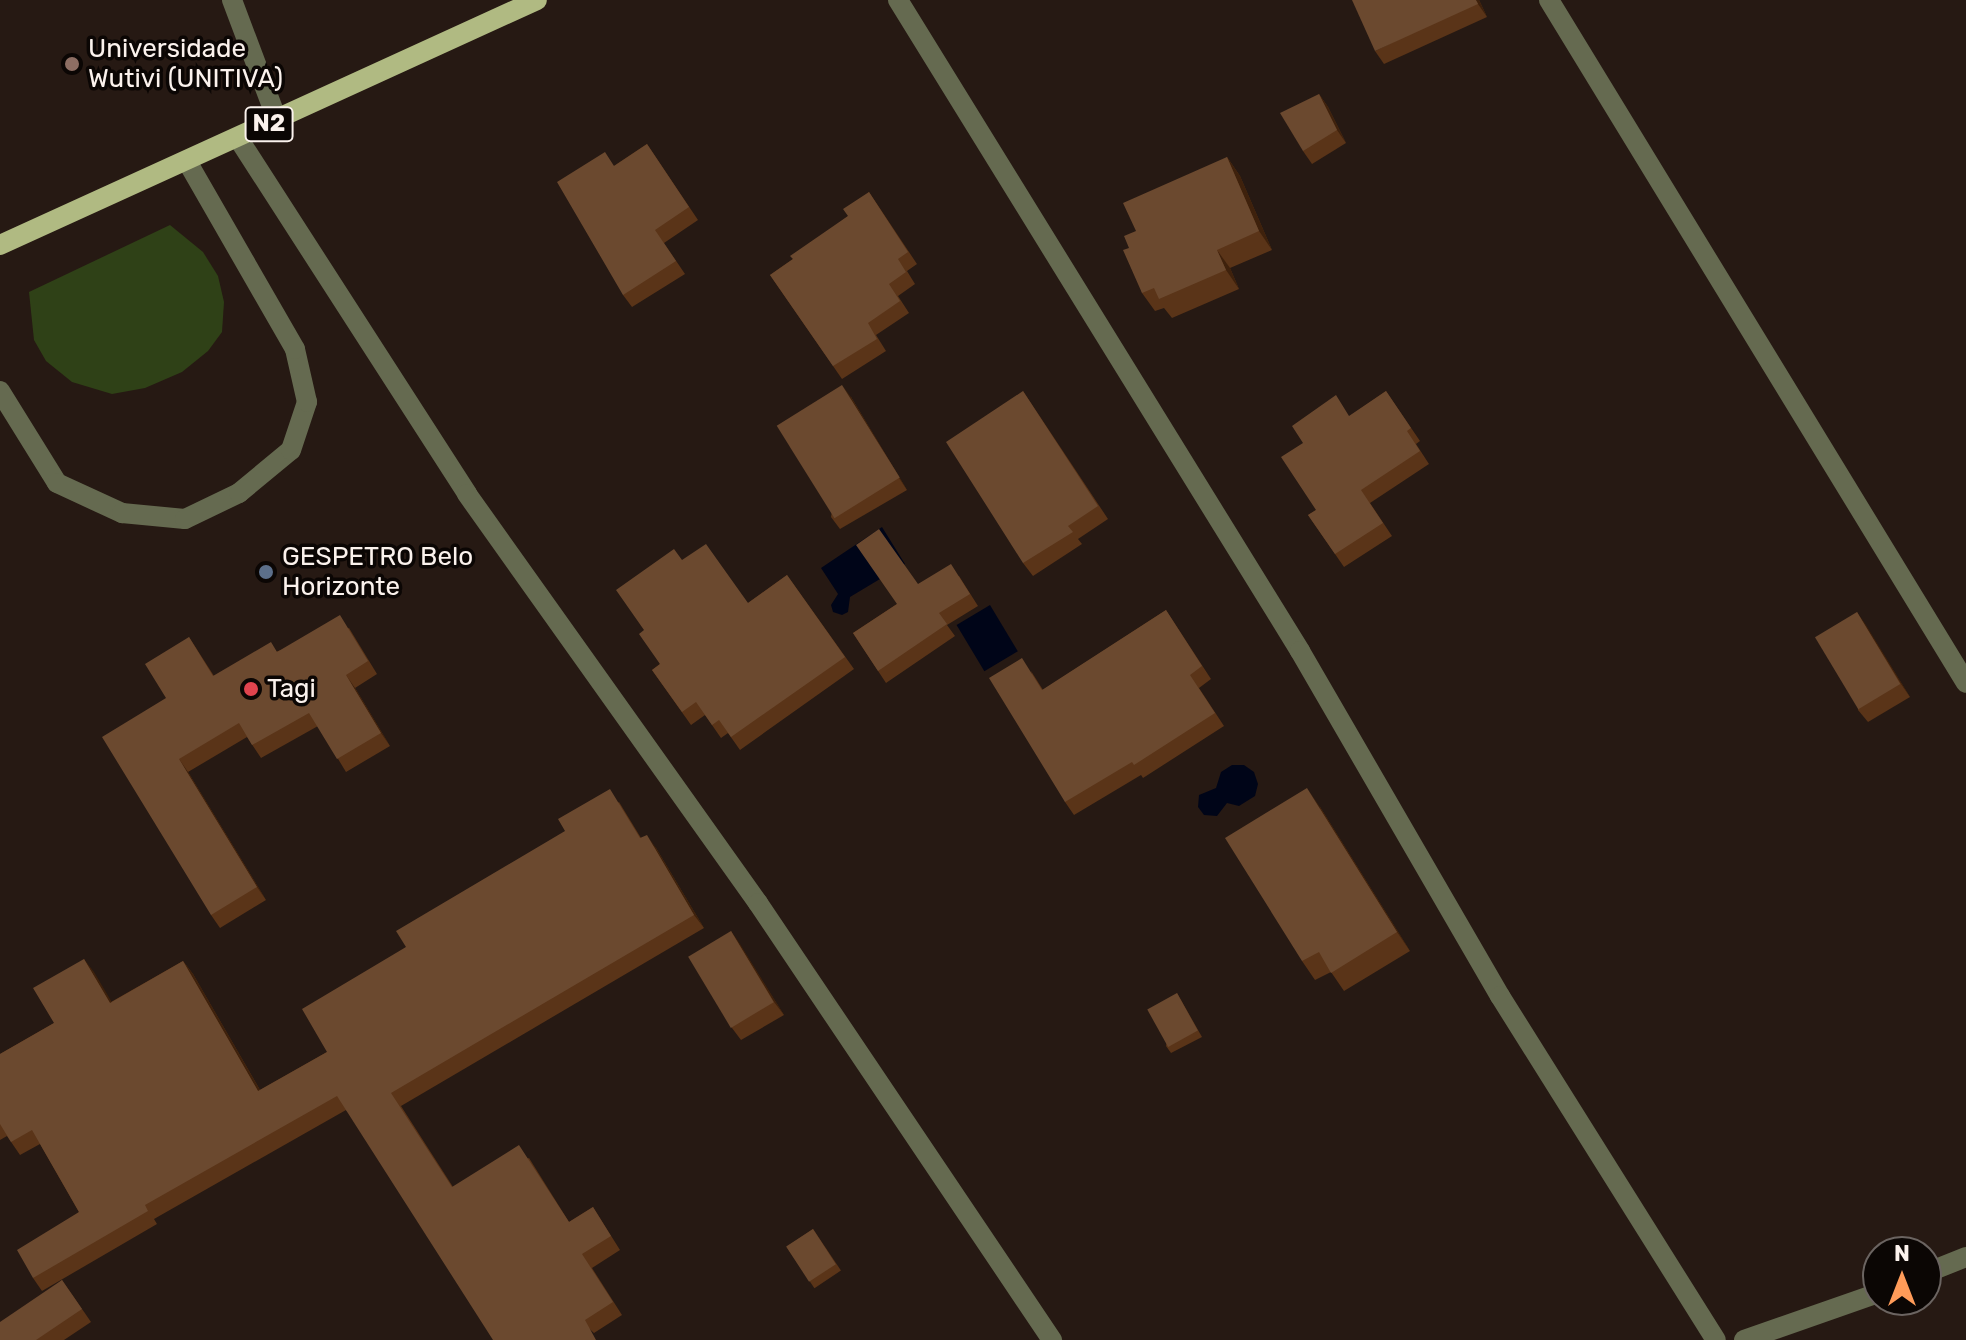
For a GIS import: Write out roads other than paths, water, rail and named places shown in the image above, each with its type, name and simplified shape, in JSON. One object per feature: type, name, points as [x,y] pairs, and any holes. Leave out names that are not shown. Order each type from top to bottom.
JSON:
[{"type":"main road","name":"N2","points":[[0,245],[537,0]]},
{"type":"street","points":[[232,0],[277,120]]},
{"type":"street","points":[[898,0],[1292,638],[1500,996],[1716,1340]]},
{"type":"street","points":[[1549,0],[1966,683]]},
{"type":"street","points":[[238,138],[467,494],[758,903],[1052,1340]]},
{"type":"street","points":[[0,391],[57,483],[122,513],[185,519],[239,493],[291,450],[307,402],[295,349],[187,161]]},
{"type":"street","points":[[1942,1267],[1966,1257]]},
{"type":"street","points":[[1744,1340],[1862,1299]]},
{"type":"water","points":[[882,527],[905,564],[850,597],[848,612],[842,615],[833,612],[831,605],[838,594],[821,568]]},
{"type":"water","points":[[990,605],[1018,651],[984,671],[957,625]]},
{"type":"water","points":[[1232,765],[1244,765],[1254,772],[1258,784],[1255,796],[1239,806],[1227,803],[1217,816],[1204,815],[1198,807],[1199,795],[1216,788],[1221,772]]},
{"type":"place","name":"Universidade Wutivi (UNITIVA)","points":[[72,64]]},
{"type":"place","name":"GESPETRO Belo Horizonte","points":[[266,572]]},
{"type":"place","name":"Tagi","points":[[251,689]]}]
